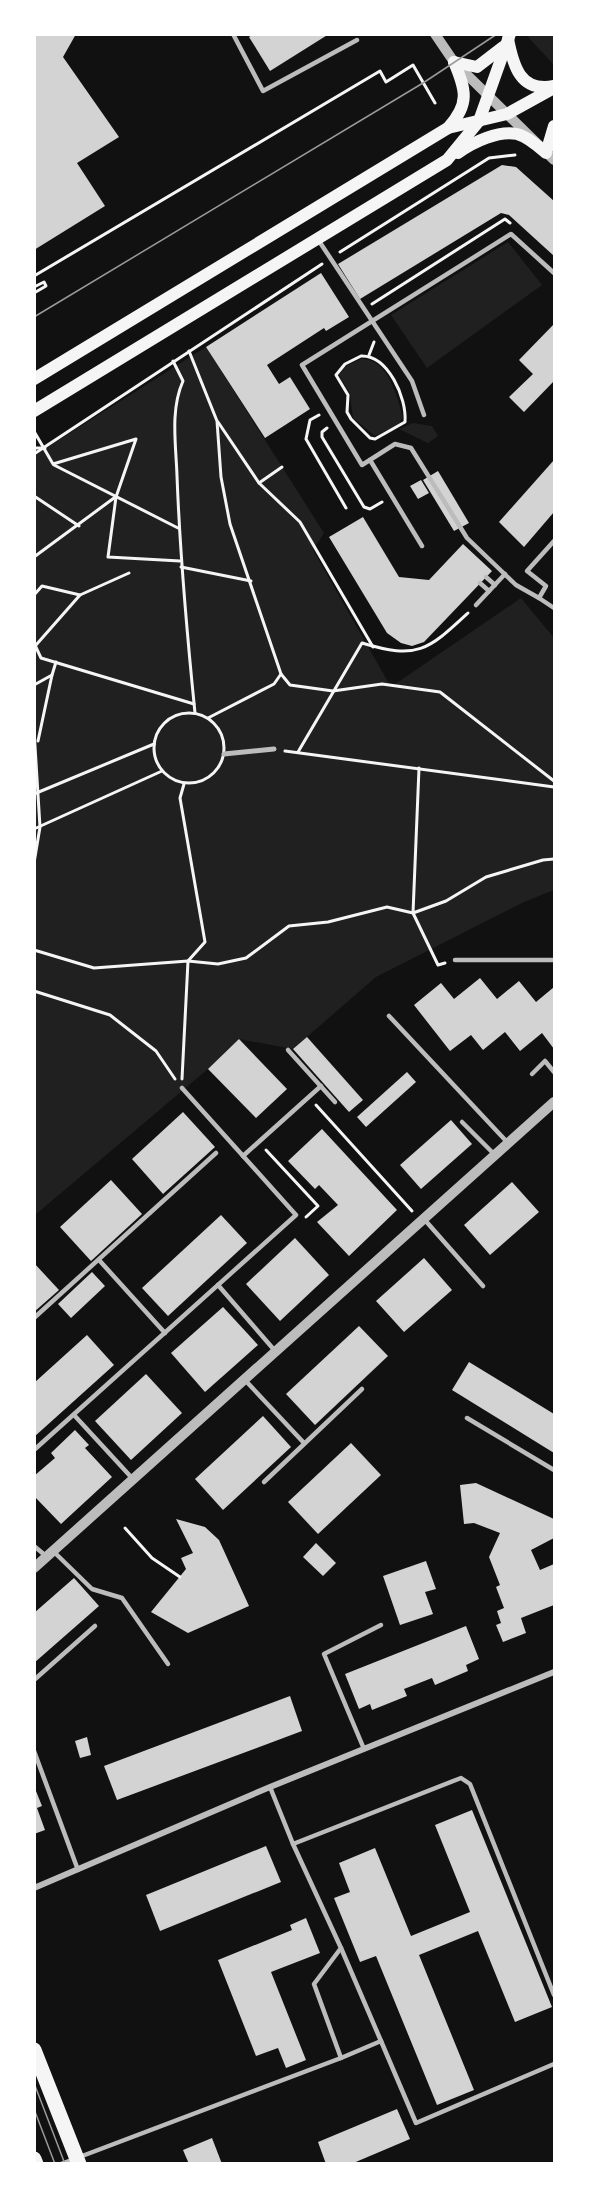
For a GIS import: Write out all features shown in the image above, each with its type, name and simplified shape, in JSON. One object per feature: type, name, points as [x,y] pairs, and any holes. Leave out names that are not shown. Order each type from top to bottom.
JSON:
[{"type":"main road","points":[[454,62],[477,67],[508,40]]},
{"type":"main road","points":[[447,160],[479,121],[508,40]]},
{"type":"main road","points":[[508,40],[517,71],[526,82],[539,88],[555,87]]},
{"type":"main road","points":[[448,128],[463,108],[465,97],[462,81],[454,62]]},
{"type":"main road","points":[[34,379],[448,128],[507,114],[555,87]]},
{"type":"main road","points":[[34,411],[478,142],[510,133],[520,135],[550,156],[555,126]]},
{"type":"main road","points":[[34,2050],[78,2160]]},
{"type":"street","points":[[435,34],[454,62],[550,156]]},
{"type":"street","points":[[224,754],[274,749]]},
{"type":"street","points":[[34,1568],[555,1102]]},
{"type":"street","points":[[34,1888],[270,1787],[555,1672]]},
{"type":"lane","points":[[233,34],[263,91],[357,39]]},
{"type":"lane","points":[[555,273],[511,234],[302,365],[362,465],[395,444],[411,448],[467,538],[516,585],[555,608]]},
{"type":"lane","points":[[317,239],[412,381],[424,415]]},
{"type":"lane","points":[[370,460],[422,546]]},
{"type":"lane","points":[[539,597],[546,586],[526,571],[555,541]]},
{"type":"lane","points":[[476,605],[505,574]]},
{"type":"lane","points":[[486,577],[495,585]]},
{"type":"lane","points":[[480,583],[489,591]]},
{"type":"lane","points":[[455,960],[555,960]]},
{"type":"lane","points":[[389,1016],[508,1143]]},
{"type":"lane","points":[[288,1050],[335,1102]]},
{"type":"lane","points":[[531,1074],[545,1061],[555,1072]]},
{"type":"lane","points":[[243,1156],[321,1086]]},
{"type":"lane","points":[[34,1450],[296,1215],[182,1088]]},
{"type":"lane","points":[[462,1122],[495,1155]]},
{"type":"lane","points":[[34,1318],[216,1154]]},
{"type":"lane","points":[[424,1219],[483,1286]]},
{"type":"lane","points":[[99,1260],[165,1333]]},
{"type":"lane","points":[[218,1285],[276,1352]]},
{"type":"lane","points":[[244,1379],[304,1443]]},
{"type":"lane","points":[[264,1482],[362,1389]]},
{"type":"lane","points":[[74,1415],[132,1478]]},
{"type":"lane","points":[[467,1418],[555,1470]]},
{"type":"lane","points":[[34,1546],[50,1554],[92,1589],[122,1598],[168,1664]]},
{"type":"lane","points":[[364,1749],[324,1654],[381,1625]]},
{"type":"lane","points":[[34,1680],[95,1626]]},
{"type":"lane","points":[[34,1751],[78,1870]]},
{"type":"lane","points":[[293,1844],[460,1778],[470,1784],[555,1995]]},
{"type":"lane","points":[[270,1787],[416,2122],[555,2064]]},
{"type":"lane","points":[[341,1948],[314,1984],[341,2058]]},
{"type":"lane","points":[[62,2163],[78,2160],[381,2041]]},
{"type":"path","points":[[34,276],[380,71],[387,81],[412,65],[435,102]]},
{"type":"path","points":[[34,287],[44,282],[46,286],[34,293]]},
{"type":"path","points":[[189,351],[217,421],[259,483],[300,522],[373,646]]},
{"type":"path","points":[[361,356],[369,356],[382,363],[397,389],[405,422],[375,439],[370,438],[347,412],[348,395],[336,375],[345,364],[361,356]]},
{"type":"path","points":[[34,454],[173,361],[183,381],[177,395],[176,418],[178,528],[195,713]]},
{"type":"path","points":[[328,409],[310,420],[306,429],[306,439],[346,508]]},
{"type":"path","points":[[217,421],[221,477],[230,524],[281,674],[290,685],[333,691],[382,684],[440,692],[555,781]]},
{"type":"path","points":[[35,433],[53,464],[178,528]]},
{"type":"path","points":[[53,464],[136,439],[116,497],[108,557],[180,561]]},
{"type":"path","points":[[34,448],[45,448]]},
{"type":"path","points":[[259,483],[282,467]]},
{"type":"path","points":[[34,496],[79,526]]},
{"type":"path","points":[[34,557],[116,497]]},
{"type":"path","points":[[181,567],[251,581]]},
{"type":"path","points":[[129,573],[80,595],[35,644],[41,658],[194,704]]},
{"type":"path","points":[[34,595],[42,586],[80,595]]},
{"type":"path","points":[[298,752],[362,643],[420,651],[441,638],[476,605]]},
{"type":"path","points":[[34,863],[40,827],[36,793],[37,744],[56,662]]},
{"type":"path","points":[[208,718],[274,684],[281,674]]},
{"type":"path","points":[[34,685],[52,675]]},
{"type":"path","points":[[195,713],[208,718],[221,734],[224,754],[220,767],[211,777],[198,783],[184,784],[172,780],[162,771],[155,758],[154,744],[158,730],[168,720],[181,714],[195,713]]},
{"type":"path","points":[[34,730],[37,744]]},
{"type":"path","points":[[36,793],[154,744]]},
{"type":"path","points":[[284,751],[555,787]]},
{"type":"path","points":[[419,768],[413,913],[438,965],[455,960]]},
{"type":"path","points":[[34,829],[162,771]]},
{"type":"path","points":[[182,1088],[188,961],[205,942],[180,798],[184,784]]},
{"type":"path","points":[[34,951],[94,968],[188,961],[218,964],[246,958],[289,926],[328,922],[387,907],[413,913],[446,902],[486,877],[543,860],[555,859]]},
{"type":"path","points":[[34,991],[111,1015],[156,1051],[182,1088]]},
{"type":"path","points":[[309,1097],[412,1211]]},
{"type":"path","points":[[125,1528],[152,1558],[180,1577]]},
{"type":"shaded area","points":[[530,35],[554,35],[554,65],[528,37]]},
{"type":"shaded area","points":[[508,242],[542,285],[427,368],[391,315]]},
{"type":"shaded area","points":[[206,347],[324,533],[313,550],[391,687],[521,598],[554,638],[554,890],[524,902],[376,977],[293,1049],[239,1039],[208,1069],[35,1215],[35,455]]},
{"type":"shaded area","points":[[361,359],[370,360],[385,371],[394,389],[403,417],[399,424],[375,436],[353,418],[350,394],[339,375],[346,366]]},
{"type":"shaded area","points":[[413,423],[432,426],[438,436],[428,443],[399,429]]},
{"type":"building","points":[[34,34],[76,34],[63,57],[119,137],[77,163],[105,206],[34,250]]},
{"type":"building","points":[[253,34],[329,34],[270,71],[249,37]]},
{"type":"building","points":[[502,165],[516,167],[554,201],[554,256],[509,215],[501,213],[360,299],[338,264]]},
{"type":"building","points":[[321,273],[349,317],[326,331],[324,328],[267,365],[279,384],[290,377],[310,409],[265,438],[206,347]]},
{"type":"building","points":[[554,324],[554,381],[524,412],[509,397],[533,374],[519,360]]},
{"type":"building","points":[[554,460],[554,512],[524,547],[499,522]]},
{"type":"building","points":[[438,471],[469,523],[454,531],[423,480]]},
{"type":"building","points":[[421,480],[429,493],[418,499],[410,486]]},
{"type":"building","points":[[363,517],[399,577],[429,580],[463,544],[492,571],[424,642],[412,646],[401,643],[387,633],[329,537]]},
{"type":"building","points":[[480,978],[497,999],[519,981],[536,1002],[554,987],[554,1049],[542,1033],[520,1051],[505,1032],[483,1050],[471,1035],[450,1051],[414,1005],[441,983],[454,999]]},
{"type":"building","points":[[307,1037],[363,1100],[349,1112],[293,1049]]},
{"type":"building","points":[[239,1039],[287,1089],[256,1118],[208,1069]]},
{"type":"building","points":[[407,1072],[416,1082],[366,1127],[357,1117]]},
{"type":"building","points":[[183,1112],[215,1147],[163,1194],[132,1159]]},
{"type":"building","points":[[451,1120],[472,1144],[421,1189],[400,1165]]},
{"type":"building","points":[[322,1129],[397,1210],[349,1256],[317,1222],[338,1205],[319,1185],[315,1189],[288,1161]]},
{"type":"building","points":[[111,1180],[142,1214],[91,1261],[60,1227]]},
{"type":"building","points":[[512,1182],[539,1212],[490,1255],[464,1225]]},
{"type":"building","points":[[221,1215],[247,1243],[168,1316],[142,1288]]},
{"type":"building","points":[[295,1238],[329,1275],[280,1321],[246,1284]]},
{"type":"building","points":[[424,1258],[452,1290],[404,1332],[376,1301]]},
{"type":"building","points":[[34,1263],[59,1290],[34,1312]]},
{"type":"building","points":[[92,1272],[105,1286],[71,1318],[58,1304]]},
{"type":"building","points":[[223,1307],[258,1345],[205,1392],[171,1353]]},
{"type":"building","points":[[359,1326],[388,1356],[315,1425],[286,1394]]},
{"type":"building","points":[[87,1335],[114,1365],[34,1437],[34,1383]]},
{"type":"building","points":[[469,1362],[554,1414],[554,1453],[452,1390]]},
{"type":"building","points":[[146,1374],[182,1413],[131,1460],[95,1421]]},
{"type":"building","points":[[263,1416],[291,1447],[223,1510],[195,1479]]},
{"type":"building","points":[[75,1430],[89,1445],[85,1448],[112,1477],[61,1524],[34,1496],[34,1476],[55,1458],[51,1453]]},
{"type":"building","points":[[351,1443],[381,1475],[318,1534],[288,1502]]},
{"type":"building","points":[[476,1483],[554,1519],[554,1538],[531,1550],[540,1570],[554,1564],[554,1605],[521,1618],[526,1633],[503,1642],[496,1625],[501,1623],[497,1611],[504,1608],[496,1587],[500,1585],[489,1557],[500,1533],[474,1523],[464,1524],[460,1485]]},
{"type":"building","points":[[176,1519],[205,1527],[219,1540],[249,1606],[188,1633],[151,1612],[186,1569],[181,1558],[193,1553]]},
{"type":"building","points":[[316,1543],[336,1563],[323,1576],[303,1557]]},
{"type":"building","points":[[426,1561],[436,1589],[425,1592],[433,1614],[400,1625],[383,1576]]},
{"type":"building","points":[[74,1578],[99,1606],[34,1663],[34,1613]]},
{"type":"building","points":[[466,1626],[479,1659],[466,1665],[468,1671],[435,1685],[432,1678],[404,1689],[407,1696],[372,1710],[370,1704],[359,1709],[345,1674]]},
{"type":"building","points":[[290,1696],[302,1731],[117,1800],[104,1766]]},
{"type":"building","points":[[87,1737],[91,1755],[80,1758],[75,1741]]},
{"type":"building","points":[[34,1786],[42,1806],[37,1808],[45,1830],[34,1834]]},
{"type":"building","points":[[472,1810],[552,2007],[515,2022],[478,1931],[419,1955],[474,2090],[437,2105],[376,1956],[360,1962],[334,1898],[350,1892],[339,1863],[375,1848],[411,1936],[470,1912],[435,1825]]},
{"type":"building","points":[[266,1846],[281,1882],[160,1931],[146,1895]]},
{"type":"building","points":[[306,1918],[320,1953],[271,1972],[306,2060],[286,2068],[278,2048],[256,2056],[218,1960],[292,1930],[290,1925]]},
{"type":"building","points":[[397,2109],[410,2139],[351,2164],[326,2164],[318,2142]]},
{"type":"building","points":[[212,2138],[222,2164],[189,2164],[183,2150]]},
{"type":"tram line","points":[[34,317],[423,83],[497,34]]},
{"type":"tram line","points":[[34,2083],[65,2164]]},
{"type":"tram line","points":[[34,2109],[55,2164]]}]
